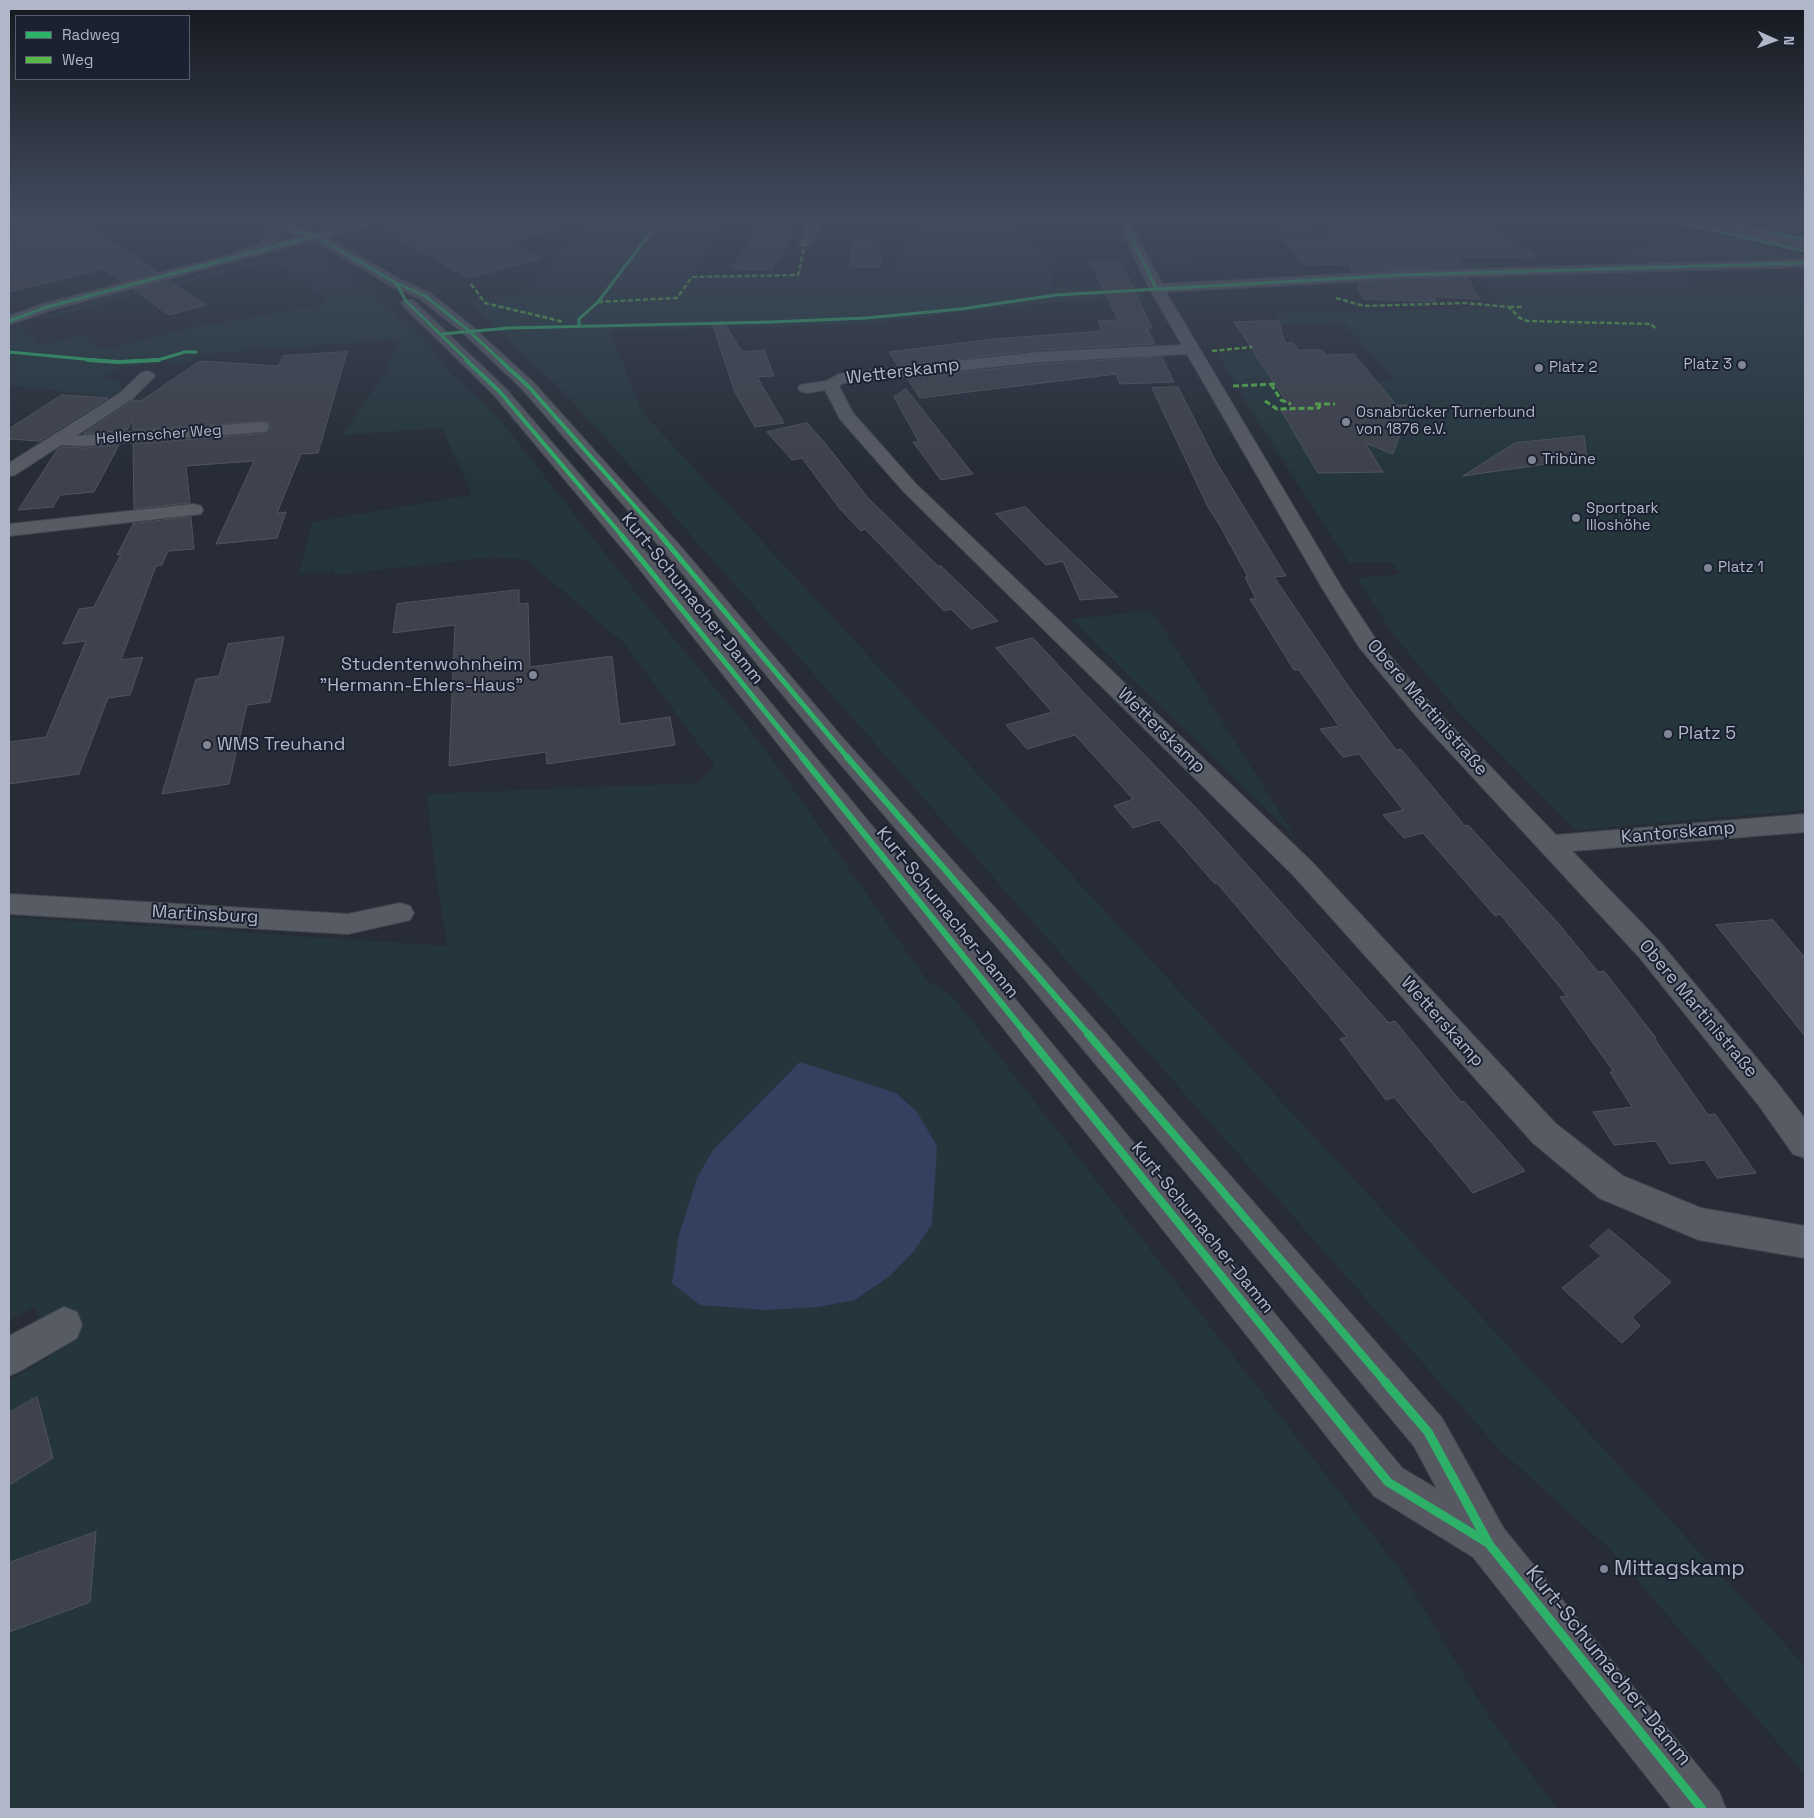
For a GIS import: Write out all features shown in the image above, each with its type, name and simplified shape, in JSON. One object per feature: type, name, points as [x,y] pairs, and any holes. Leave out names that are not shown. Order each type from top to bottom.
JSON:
[{"type":"main road","name":"Kurt-Schumacher-Damm","points":[[410,305],[500,392],[640,557],[1388,1482],[1489,1544]]},
{"type":"main road","name":"Kurt-Schumacher-Damm","points":[[436,305],[467,329],[528,386],[675,552],[833,741],[1037,974],[1428,1432],[1489,1544],[1702,1809]]},
{"type":"street","points":[[9,321],[57,305]]},
{"type":"street","name":"Obere Martinistraße","points":[[1166,305],[1332,588],[1367,642],[1426,713],[1649,949],[1768,1094],[1805,1144]]},
{"type":"street","points":[[9,308],[29,313]]},
{"type":"street","name":"Wetterskamp","points":[[1193,349],[1039,356],[839,380],[830,386],[846,415],[910,488],[1302,868],[1544,1133],[1611,1187],[1699,1224],[1805,1242]]},
{"type":"street","name":"Hellernscher Weg","points":[[9,471],[126,396],[147,376]]},
{"type":"street","points":[[806,388],[830,386]]},
{"type":"street","name":"Hellernscher Weg","points":[[58,440],[86,441],[261,427]]},
{"type":"street","points":[[9,530],[194,510]]},
{"type":"street","name":"Kantorskamp","points":[[1551,844],[1805,823]]},
{"type":"street","name":"Martinsburg","points":[[9,904],[348,924],[400,913]]},
{"type":"street","points":[[9,1357],[64,1326]]},
{"type":"shaded area","points":[[81,305],[98,305],[50,318],[46,316]]},
{"type":"shaded area","points":[[322,305],[384,305],[424,339],[444,366],[501,421],[636,593],[751,731],[927,981],[953,997],[1400,1570],[1488,1716],[1557,1809],[9,1809],[9,1381],[50,1356],[35,1306],[9,1321],[9,917],[448,946],[436,876],[427,794],[699,783],[715,766],[624,643],[527,560],[492,557],[335,575],[334,570],[299,574],[312,522],[472,495],[442,428],[342,435],[387,370],[396,340],[201,354],[184,364],[147,361],[136,367],[122,366],[103,378],[118,380],[123,390],[113,397],[9,385],[9,330],[19,326],[41,345],[83,335],[100,350],[187,329]]},
{"type":"shaded area","points":[[472,305],[1030,305],[858,324],[610,331],[642,412],[1805,1666],[1805,1777],[1793,1760],[1611,1550],[1498,1448],[567,395]]},
{"type":"shaded area","name":"Sportpark Illoshöhe","points":[[1499,305],[1805,305],[1805,810],[1576,830],[1458,711],[1395,637],[1357,578],[1401,574],[1391,562],[1349,563],[1256,419],[1217,353],[1322,350],[1327,355],[1354,354],[1376,381],[1394,381],[1343,322],[1280,324],[1276,314],[1502,308]]},
{"type":"shaded area","points":[[1152,611],[1296,838],[1071,619]]},
{"type":"water","points":[[800,1062],[896,1093],[917,1112],[937,1146],[932,1224],[914,1251],[890,1276],[855,1300],[817,1307],[766,1310],[700,1305],[672,1283],[679,1235],[697,1178],[713,1150]]},
{"type":"building","points":[[155,305],[206,305],[169,315]]},
{"type":"building","points":[[1111,305],[1141,305],[1152,328],[1147,328],[1155,344],[1039,350],[898,366],[889,352],[994,339],[1102,331],[1098,321],[1118,320]]},
{"type":"building","points":[[723,321],[742,352],[764,350],[774,376],[757,377],[784,423],[755,427],[735,392],[713,326]]},
{"type":"building","name":"Osnabrücker Turnerbund von 1876 e.V.","points":[[1279,321],[1285,343],[1293,343],[1299,350],[1322,350],[1326,355],[1354,354],[1396,405],[1410,405],[1393,454],[1365,443],[1383,472],[1318,473],[1281,410],[1292,410],[1234,322]]},
{"type":"building","points":[[347,352],[318,453],[301,454],[277,513],[286,512],[277,538],[216,544],[254,461],[186,466],[190,503],[134,509],[133,444],[267,433],[271,428],[267,421],[133,430],[133,420],[127,430],[83,434],[133,400],[141,401],[200,361],[278,366],[283,356]]},
{"type":"building","points":[[1162,357],[1174,382],[1120,384],[1116,374],[920,398],[907,378],[1039,364]]},
{"type":"building","points":[[1178,387],[1215,460],[1286,576],[1274,577],[1348,686],[1396,750],[1401,749],[1465,826],[1468,825],[1558,923],[1598,972],[1604,971],[1656,1038],[1654,1038],[1708,1115],[1715,1114],[1756,1173],[1717,1178],[1705,1160],[1670,1164],[1656,1141],[1614,1145],[1593,1112],[1632,1107],[1610,1072],[1614,1072],[1560,997],[1567,996],[1500,914],[1495,916],[1423,833],[1404,838],[1383,815],[1403,810],[1359,754],[1343,757],[1320,729],[1339,726],[1299,670],[1294,670],[1250,599],[1256,599],[1245,577],[1248,577],[1208,507],[1152,388]]},
{"type":"building","points":[[906,389],[973,474],[941,480],[913,442],[919,442],[894,397]]},
{"type":"building","points":[[62,395],[108,398],[40,441],[9,439],[9,429]]},
{"type":"building","points":[[807,423],[868,498],[998,621],[971,629],[951,609],[944,611],[865,529],[861,531],[840,509],[802,458],[792,460],[767,432]]},
{"type":"building","points":[[1584,436],[1587,458],[1463,476],[1515,443]]},
{"type":"building","points":[[119,445],[94,492],[60,495],[53,507],[18,510],[57,450],[62,447],[86,448]]},
{"type":"building","points":[[1026,507],[1118,597],[1080,600],[1063,561],[1046,565],[996,514]]},
{"type":"building","points":[[191,517],[194,549],[168,551],[162,565],[156,566],[121,660],[143,657],[130,695],[108,698],[79,774],[9,784],[9,742],[46,737],[86,641],[63,644],[79,609],[94,607],[121,554],[117,555],[133,524]]},
{"type":"building","name":"Studentenwohnheim \"Hermann-Ehlers-Haus\"","points":[[519,590],[519,604],[528,603],[530,667],[612,656],[620,724],[670,717],[675,745],[547,764],[546,752],[449,766],[455,625],[393,633],[397,604]]},
{"type":"building","name":"WMS Treuhand","points":[[284,637],[270,702],[247,705],[229,784],[162,794],[196,679],[219,676],[228,644]]},
{"type":"building","points":[[1033,638],[1197,809],[1389,1023],[1395,1021],[1461,1102],[1464,1101],[1525,1171],[1473,1193],[1394,1097],[1386,1100],[1340,1039],[1347,1037],[1217,883],[1215,884],[1159,820],[1133,828],[1114,806],[1133,799],[1075,735],[1027,749],[1006,725],[1052,712],[996,648]]},
{"type":"building","points":[[1773,920],[1805,958],[1805,1036],[1716,925]]},
{"type":"building","points":[[1609,1229],[1671,1282],[1632,1317],[1640,1326],[1622,1343],[1562,1288],[1601,1256],[1590,1246]]},
{"type":"building","points":[[37,1397],[53,1458],[9,1485],[9,1413]]},
{"type":"building","points":[[96,1532],[90,1602],[9,1632],[9,1563]]},
{"type":"marked path","points":[[493,305],[564,322]]},
{"type":"marked path","points":[[1360,305],[1403,305]]},
{"type":"marked path","points":[[1486,305],[1509,307],[1520,318],[1527,321],[1651,324],[1656,329]]},
{"type":"marked path","points":[[1509,307],[1523,307]]},
{"type":"marked path","points":[[1212,351],[1252,347]]},
{"type":"marked path","points":[[1271,384],[1281,400],[1291,404]]},
{"type":"marked path","points":[[1233,386],[1275,384]]},
{"type":"marked path","points":[[1265,401],[1277,409],[1319,408],[1320,404]]},
{"type":"marked path","points":[[1315,404],[1335,404]]},
{"type":"cycle path","points":[[9,321],[55,305]]},
{"type":"cycle path","points":[[410,305],[500,392],[640,557],[1388,1482],[1488,1543]]},
{"type":"cycle path","points":[[436,305],[467,329],[528,386],[675,552],[833,741],[1037,974],[1428,1432],[1489,1544],[1702,1809]]},
{"type":"cycle path","points":[[579,325],[579,319],[595,305]]},
{"type":"cycle path","points":[[441,334],[509,328],[866,318],[994,305]]},
{"type":"cycle path","points":[[9,352],[118,362],[158,360],[185,352],[196,352]]},
{"type":"place","name":"Platz 3","points":[[1742,365]]},
{"type":"place","name":"Platz 2","points":[[1539,368]]},
{"type":"place","name":"Osnabrücker Turnerbund von 1876 e.V.","points":[[1346,422]]},
{"type":"place","name":"Tribüne","points":[[1532,460]]},
{"type":"place","name":"Sportpark Illoshöhe","points":[[1576,518]]},
{"type":"place","name":"Platz 1","points":[[1708,568]]},
{"type":"place","name":"Studentenwohnheim \"Hermann-Ehlers-Haus\"","points":[[533,675]]},
{"type":"place","name":"Platz 5","points":[[1668,734]]},
{"type":"place","name":"WMS Treuhand","points":[[207,745]]},
{"type":"place","name":"Mittagskamp","points":[[1604,1569]]}]
